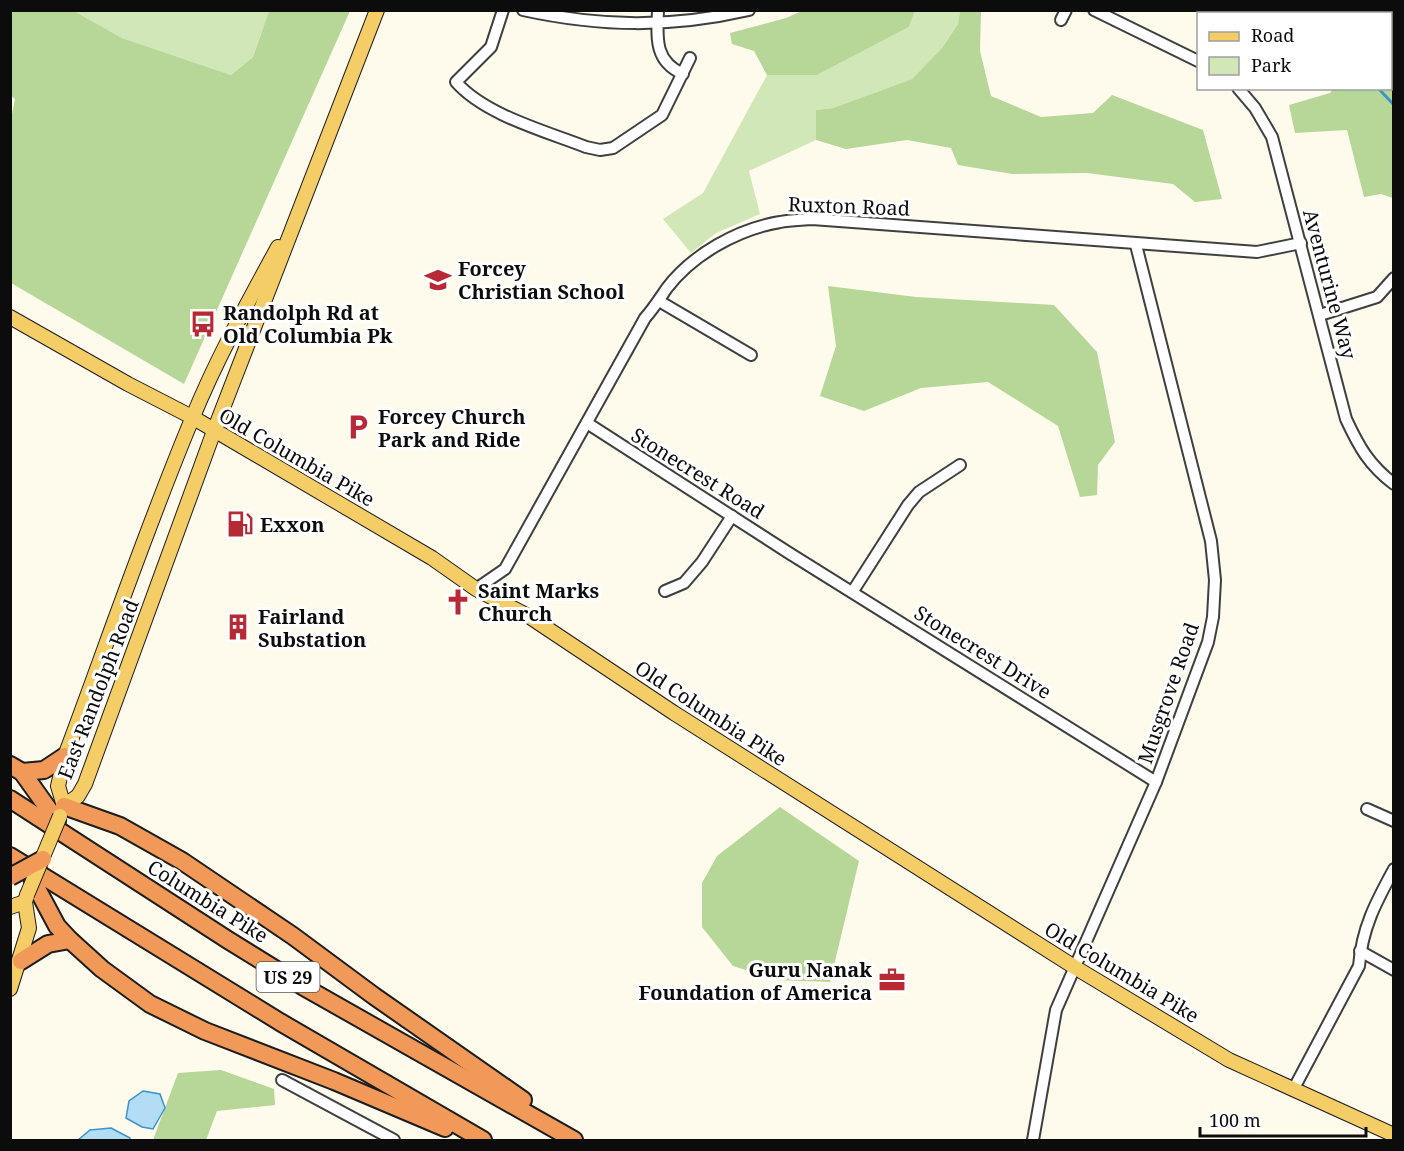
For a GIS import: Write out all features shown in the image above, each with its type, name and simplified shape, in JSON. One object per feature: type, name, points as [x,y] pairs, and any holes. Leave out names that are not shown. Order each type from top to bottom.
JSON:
[{"type":"highway","points":[[16,769],[44,770],[65,756]]},
{"type":"highway","points":[[16,769],[58,814],[120,826],[182,861],[580,1140]]},
{"type":"highway","name":"Columbia Pike","points":[[10,799],[304,987],[574,1140]]},
{"type":"highway","name":"US 29","points":[[10,856],[270,1016],[483,1140]]},
{"type":"highway","points":[[10,877],[43,859]]},
{"type":"highway","points":[[28,893],[47,907],[57,926],[70,940],[124,986],[150,1004],[205,1031],[334,1081],[473,1140]]},
{"type":"highway","points":[[21,961],[48,944],[70,940]]},
{"type":"main road","name":"East Randolph Road","points":[[58,814],[78,795],[85,784],[214,431],[377,10]]},
{"type":"main road","name":"East Randolph Road","points":[[58,814],[57,786],[65,756],[192,417],[252,295],[304,201]]},
{"type":"main road","name":"Old Columbia Pike","points":[[10,317],[128,384],[192,417],[435,560],[476,589],[530,617],[674,713],[1076,968],[1229,1060],[1394,1135]]},
{"type":"main road","points":[[10,988],[21,961],[29,928],[28,893],[43,859],[58,814]]},
{"type":"main road","points":[[10,908],[28,893]]},
{"type":"street","points":[[503,10],[491,47],[456,82],[486,107],[586,147],[600,150],[613,148],[662,115],[690,58]]},
{"type":"street","points":[[523,10],[565,19],[606,23],[710,20],[749,10]]},
{"type":"street","points":[[658,10],[661,57],[671,69],[683,74]]},
{"type":"street","points":[[1094,10],[1197,61]]},
{"type":"street","name":"Aventurine Way","points":[[1240,90],[1256,108],[1272,137],[1346,419],[1358,445],[1376,471],[1394,484]]},
{"type":"street","name":"Ruxton Road","points":[[476,589],[505,569],[645,318],[688,266],[719,243],[761,226],[782,221],[812,219],[1257,252],[1301,243]]},
{"type":"street","name":"Musgrove Road","points":[[1033,1140],[1056,1010],[1156,782],[1208,642],[1213,617],[1215,580],[1211,541],[1136,244]]},
{"type":"street","points":[[1320,315],[1377,297],[1394,278]]},
{"type":"street","points":[[659,301],[751,356]]},
{"type":"street","name":"Stonecrest Road","points":[[586,423],[789,553]]},
{"type":"street","points":[[853,591],[913,499],[919,492],[960,465]]},
{"type":"street","points":[[665,591],[684,583],[702,562],[732,516]]},
{"type":"street","name":"Stonecrest Drive","points":[[789,553],[1156,782]]},
{"type":"street","points":[[1367,808],[1394,821]]},
{"type":"street","points":[[1293,1090],[1359,966],[1360,951],[1369,915],[1394,869]]},
{"type":"street","points":[[1360,951],[1394,970]]},
{"type":"street","points":[[282,1080],[394,1140]]},
{"type":"green space","points":[[11,10],[74,11],[122,38],[231,75],[253,57],[269,11],[350,11],[184,384],[11,283],[10,124],[15,99],[11,96]]},
{"type":"green space","points":[[74,11],[269,11],[253,57],[231,75],[122,38]]},
{"type":"green space","points":[[802,11],[915,11],[909,27],[817,75],[767,75],[754,51],[732,44],[730,33],[786,18]]},
{"type":"green space","points":[[915,11],[960,11],[958,24],[942,48],[912,79],[833,108],[816,110],[816,140],[749,171],[760,214],[716,233],[691,253],[663,219],[703,193],[767,75],[817,75],[909,27]]},
{"type":"green space","points":[[960,11],[981,11],[980,51],[991,96],[1041,117],[1093,113],[1112,95],[1203,130],[1222,199],[1195,202],[1173,184],[1087,173],[1012,174],[958,165],[951,148],[907,140],[846,149],[816,140],[816,110],[833,108],[912,79],[942,48],[958,24]]},
{"type":"green space","points":[[1393,11],[1393,198],[1381,194],[1364,197],[1347,130],[1295,133],[1289,105],[1330,93],[1332,90],[1392,90],[1392,12],[1365,12]]},
{"type":"green space","points":[[828,286],[916,297],[1054,305],[1097,352],[1115,442],[1098,465],[1097,495],[1080,497],[1058,426],[988,382],[921,388],[864,411],[820,396],[836,346]]},
{"type":"green space","points":[[780,807],[859,861],[830,982],[777,980],[733,966],[702,927],[702,883],[717,856]]},
{"type":"green space","points":[[221,1070],[274,1089],[275,1105],[217,1111],[206,1140],[153,1140],[178,1073]]},
{"type":"water","points":[[143,1091],[160,1094],[165,1108],[153,1129],[142,1127],[126,1118],[129,1101]]},
{"type":"water","points":[[111,1128],[130,1140],[78,1140],[90,1130]]},
{"type":"waterway","points":[[1380,90],[1394,105]]},
{"type":"place","name":"Forcey Christian School","points":[[438,280]]},
{"type":"place","name":"Randolph Rd at Old Columbia Pk","points":[[203,324]]},
{"type":"place","name":"Forcey Church Park and Ride","points":[[358,427]]},
{"type":"place","name":"Exxon","points":[[240,524]]},
{"type":"place","name":"Saint Marks Church","points":[[458,602]]},
{"type":"place","name":"Fairland Substation","points":[[238,627]]},
{"type":"place","name":"Guru Nanak Foundation of America","points":[[892,980]]}]
